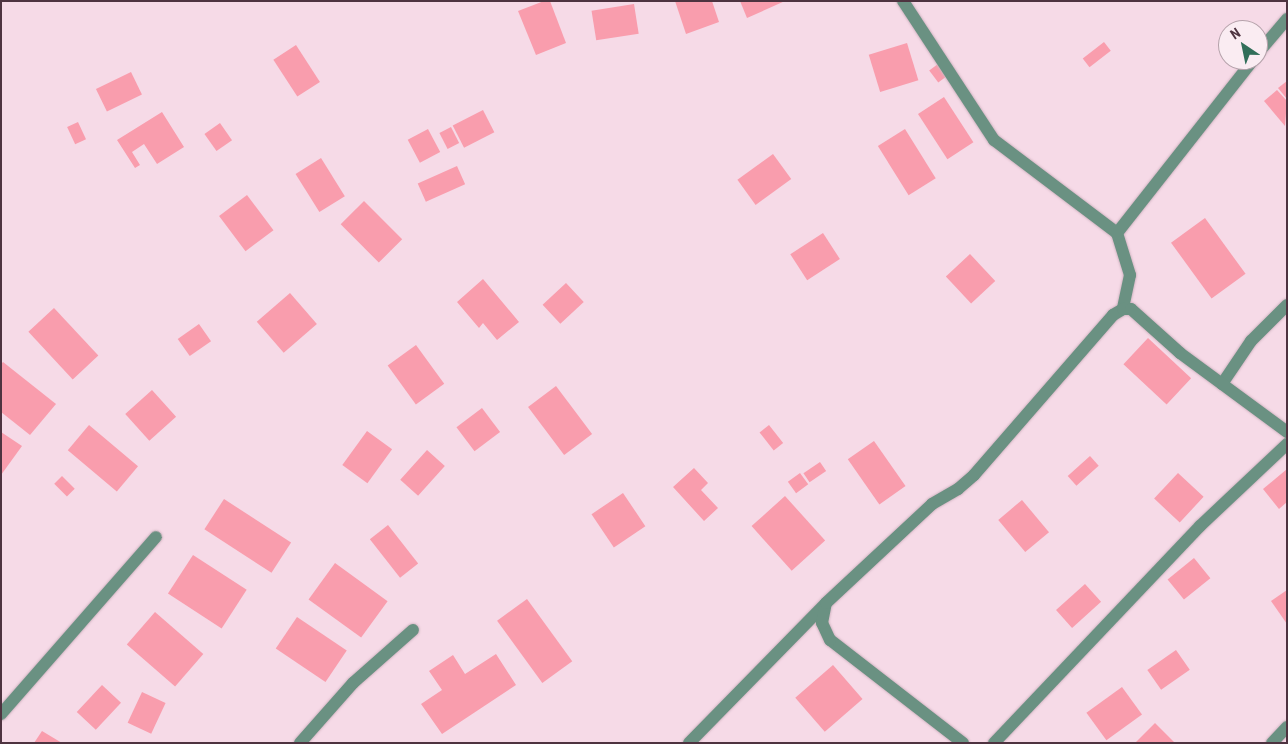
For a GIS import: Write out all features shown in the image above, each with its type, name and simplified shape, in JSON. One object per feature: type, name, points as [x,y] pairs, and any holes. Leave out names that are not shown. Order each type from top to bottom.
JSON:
[{"type":"street","points":[[902,1],[994,140],[1117,233],[1130,275],[1124,309]]},
{"type":"street","points":[[1268,41],[1287,19]]},
{"type":"street","points":[[1117,233],[1245,70]]},
{"type":"street","points":[[1222,384],[1251,341],[1287,305]]},
{"type":"street","points":[[689,743],[826,603],[932,504],[958,489],[974,475],[1113,315],[1124,309],[1132,309],[1180,353],[1287,432]]},
{"type":"street","points":[[994,743],[1200,526],[1287,444]]},
{"type":"street","points":[[1,714],[156,537]]},
{"type":"street","points":[[826,603],[822,623],[830,640],[963,743]]},
{"type":"street","points":[[300,743],[353,683],[413,630]]},
{"type":"street","points":[[1272,743],[1287,727]]},
{"type":"building","points":[[544,1],[550,1],[566,43],[536,55],[518,11]]},
{"type":"building","points":[[675,1],[712,1],[719,22],[686,34]]},
{"type":"building","points":[[740,1],[785,1],[747,18]]},
{"type":"building","points":[[634,4],[639,34],[596,40],[592,11]]},
{"type":"building","points":[[1104,42],[1111,51],[1089,67],[1083,59]]},
{"type":"building","points":[[907,43],[918,80],[880,92],[869,55]]},
{"type":"building","points":[[296,45],[320,82],[297,97],[273,60]]},
{"type":"building","points":[[938,64],[947,76],[938,83],[929,71]]},
{"type":"building","points":[[131,72],[142,94],[107,112],[96,89]]},
{"type":"building","points":[[1287,81],[1287,99],[1278,88]]},
{"type":"building","points":[[1277,90],[1287,101],[1285,126],[1264,101]]},
{"type":"building","points":[[944,97],[973,142],[947,159],[918,114]]},
{"type":"building","points":[[483,110],[494,132],[464,148],[453,125]]},
{"type":"building","points":[[162,112],[184,147],[157,164],[144,144],[132,152],[140,165],[135,168],[117,140]]},
{"type":"building","points":[[78,122],[86,139],[75,144],[67,127]]},
{"type":"building","points":[[220,123],[232,140],[216,151],[204,134]]},
{"type":"building","points":[[451,127],[459,143],[448,149],[439,133]]},
{"type":"building","points":[[428,129],[440,152],[420,163],[408,140]]},
{"type":"building","points":[[905,129],[936,178],[909,195],[878,146]]},
{"type":"building","points":[[773,154],[791,179],[756,205],[737,180]]},
{"type":"building","points":[[321,158],[345,196],[319,212],[296,174]]},
{"type":"building","points":[[457,166],[465,184],[426,202],[418,183]]},
{"type":"building","points":[[247,195],[273,230],[246,251],[219,216]]},
{"type":"building","points":[[364,201],[402,239],[379,263],[341,224]]},
{"type":"building","points":[[1205,218],[1246,274],[1212,299],[1171,243]]},
{"type":"building","points":[[823,233],[840,259],[807,280],[790,254]]},
{"type":"building","points":[[970,254],[995,281],[971,304],[946,277]]},
{"type":"building","points":[[483,279],[519,322],[497,340],[483,323],[479,328],[457,302]]},
{"type":"building","points":[[566,283],[584,302],[560,324],[543,305]]},
{"type":"building","points":[[290,293],[317,324],[284,353],[257,322]]},
{"type":"building","points":[[54,308],[98,356],[73,379],[28,332]]},
{"type":"building","points":[[199,324],[211,341],[190,356],[178,339]]},
{"type":"building","points":[[1148,338],[1191,378],[1167,405],[1123,364]]},
{"type":"building","points":[[416,345],[444,384],[416,404],[388,366]]},
{"type":"building","points":[[3,362],[56,404],[30,435],[1,412],[1,364]]},
{"type":"building","points":[[556,386],[592,434],[564,455],[528,407]]},
{"type":"building","points":[[152,390],[176,417],[149,441],[125,414]]},
{"type":"building","points":[[482,408],[500,432],[474,451],[456,427]]},
{"type":"building","points":[[89,425],[138,466],[117,491],[68,450]]},
{"type":"building","points":[[769,425],[783,443],[774,451],[760,432]]},
{"type":"building","points":[[367,431],[392,449],[367,483],[342,465]]},
{"type":"building","points":[[1,432],[22,446],[1,475]]},
{"type":"building","points":[[874,441],[906,486],[879,504],[848,459]]},
{"type":"building","points":[[427,450],[445,466],[418,496],[400,480]]},
{"type":"building","points":[[1090,456],[1099,466],[1076,486],[1068,476]]},
{"type":"building","points":[[820,462],[826,471],[810,482],[803,473]]},
{"type":"building","points":[[694,468],[708,483],[701,490],[718,508],[704,521],[673,487]]},
{"type":"building","points":[[1287,469],[1287,502],[1279,509],[1263,489]]},
{"type":"building","points":[[800,473],[808,484],[796,493],[788,482]]},
{"type":"building","points":[[1178,473],[1204,497],[1180,522],[1154,499]]},
{"type":"building","points":[[62,476],[75,489],[67,497],[54,484]]},
{"type":"building","points":[[623,493],[645,526],[614,547],[591,514]]},
{"type":"building","points":[[785,496],[825,541],[792,571],[752,526]]},
{"type":"building","points":[[224,499],[291,543],[271,573],[204,529]]},
{"type":"building","points":[[1022,500],[1049,532],[1025,552],[998,520]]},
{"type":"building","points":[[388,525],[418,564],[400,578],[370,539]]},
{"type":"building","points":[[193,555],[247,590],[222,628],[168,594]]},
{"type":"building","points":[[1194,558],[1210,578],[1184,600],[1168,579]]},
{"type":"building","points":[[335,563],[388,601],[361,638],[309,599]]},
{"type":"building","points":[[1085,584],[1101,602],[1072,628],[1056,610]]},
{"type":"building","points":[[1287,590],[1287,624],[1271,601]]},
{"type":"building","points":[[527,599],[572,661],[542,683],[497,621]]},
{"type":"building","points":[[155,612],[203,654],[175,686],[127,644]]},
{"type":"building","points":[[297,617],[347,651],[325,682],[276,649]]},
{"type":"building","points":[[1176,650],[1190,670],[1161,690],[1147,670]]},
{"type":"building","points":[[496,654],[516,685],[442,734],[421,704],[442,690],[429,671],[453,655],[465,674]]},
{"type":"building","points":[[833,665],[863,699],[825,732],[795,698]]},
{"type":"building","points":[[102,685],[121,703],[96,730],[77,712]]},
{"type":"building","points":[[1122,687],[1142,715],[1106,740],[1086,713]]},
{"type":"building","points":[[142,692],[166,703],[151,734],[128,723]]},
{"type":"building","points":[[1155,723],[1175,743],[1135,743]]},
{"type":"building","points":[[42,731],[62,743],[34,743]]}]
